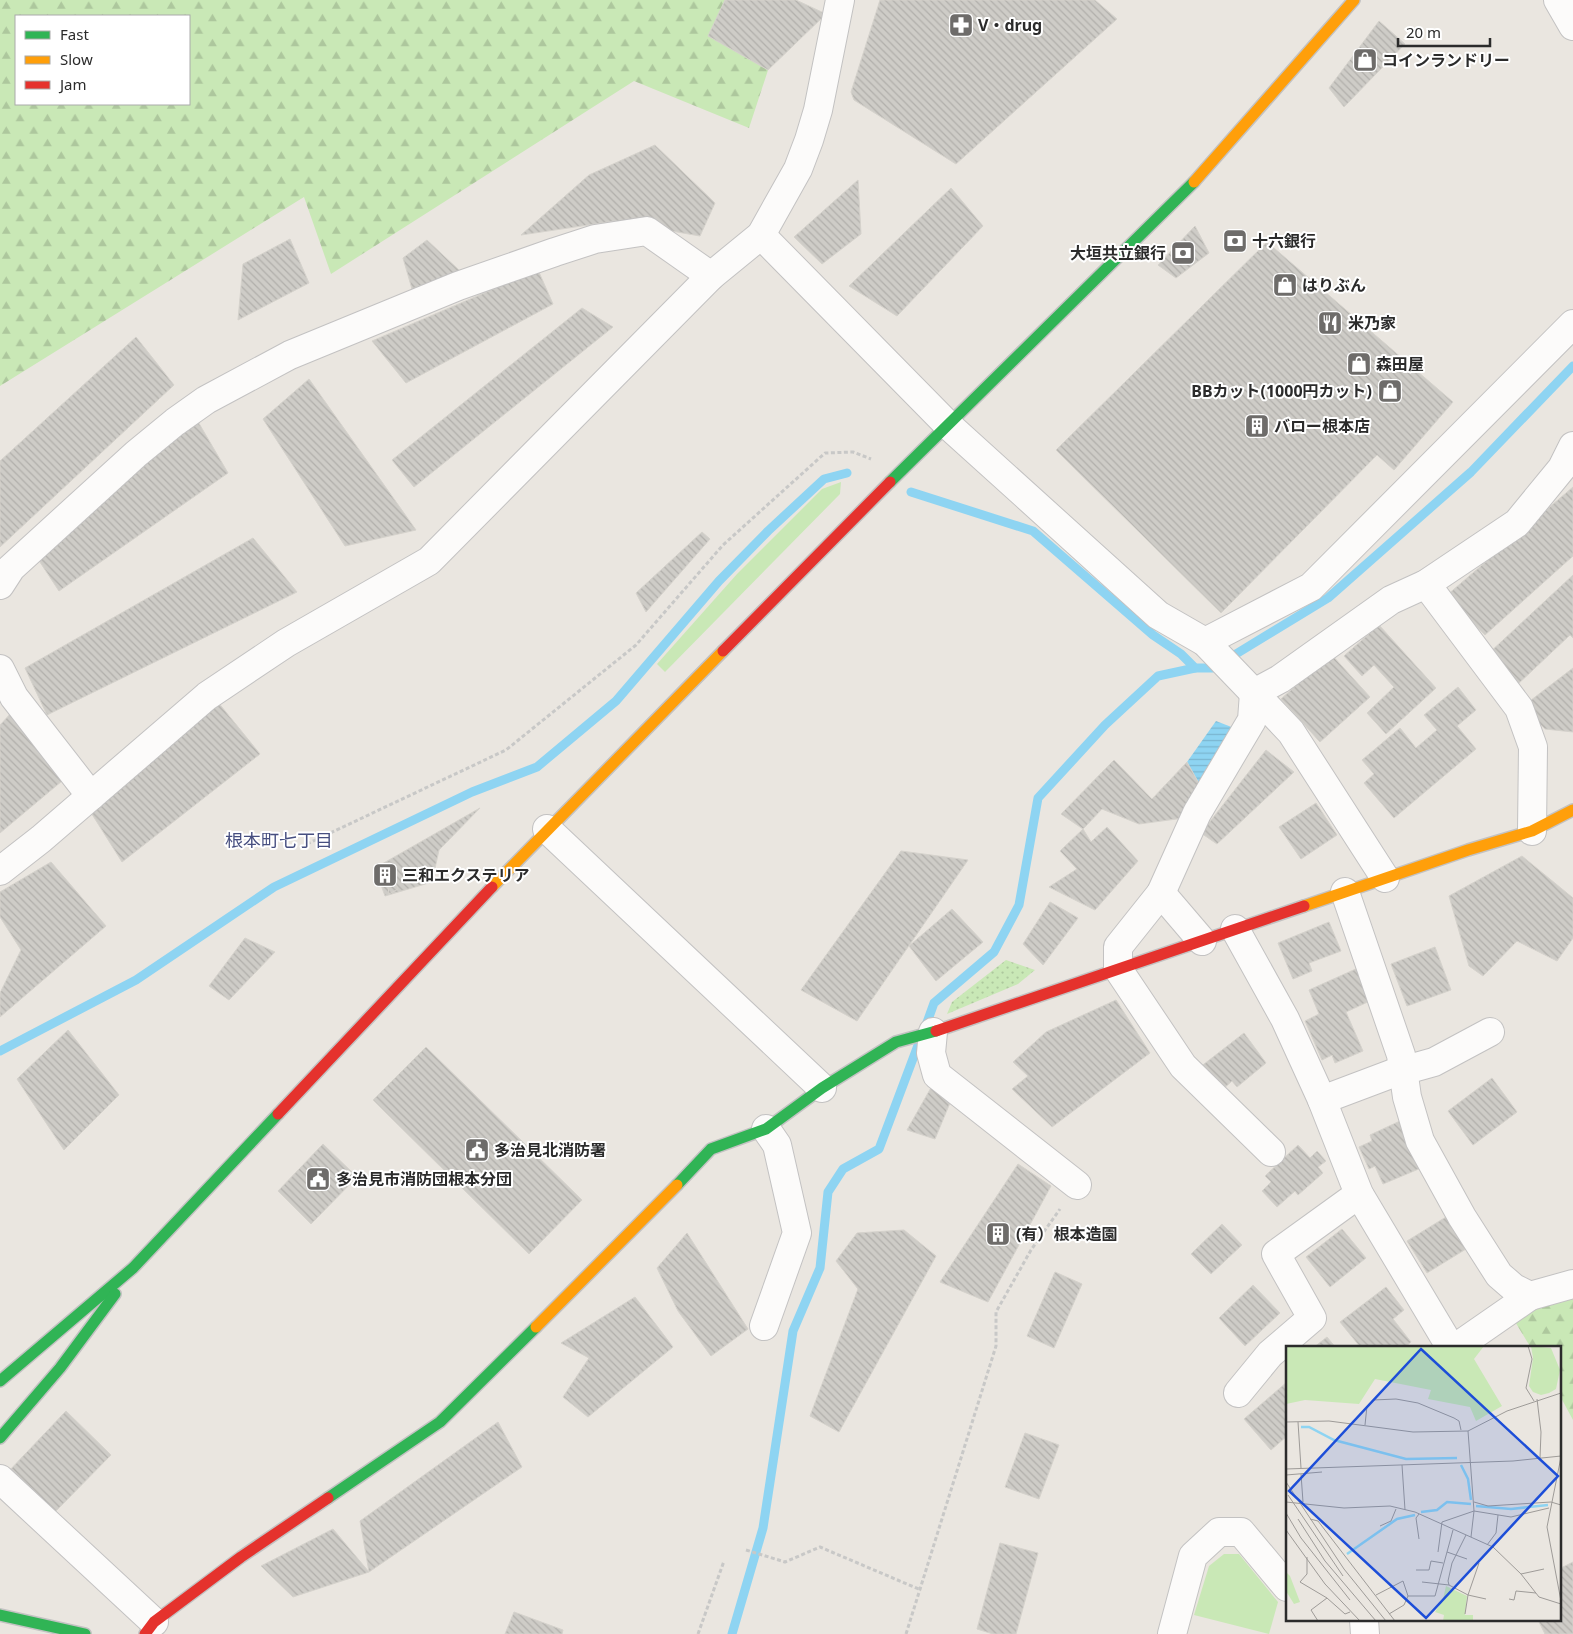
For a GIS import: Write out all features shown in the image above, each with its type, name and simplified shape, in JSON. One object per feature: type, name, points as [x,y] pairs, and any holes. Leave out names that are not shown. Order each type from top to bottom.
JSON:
[{"type":"main road","points":[[0,1381],[133,1268],[547,829],[901,471],[949,426],[1208,168],[1354,0]]},
{"type":"main road","points":[[149,1628],[241,1557],[440,1422],[603,1261],[711,1149],[766,1129],[822,1088],[902,1039],[931,1033],[1385,878],[1532,831],[1573,810]]},
{"type":"main road","points":[[0,1438],[49,1384],[96,1324],[133,1268]]},
{"type":"main road","points":[[0,1615],[85,1634]]},
{"type":"street","points":[[0,871],[41,839],[207,696],[286,643],[429,561],[711,276],[761,235],[798,169],[809,140],[840,0]]},
{"type":"street","points":[[1558,0],[1573,26]]},
{"type":"street","points":[[0,586],[11,568],[136,454],[175,422],[206,400],[290,355],[458,286],[595,240],[647,231],[711,276]]},
{"type":"street","points":[[761,235],[949,426],[1158,615],[1204,642],[1254,693],[1291,732],[1385,878]]},
{"type":"street","points":[[1204,642],[1311,587],[1573,324]]},
{"type":"street","points":[[1254,693],[1280,678],[1391,600],[1426,584],[1517,523],[1562,468],[1573,446]]},
{"type":"street","points":[[1426,584],[1519,708],[1533,747],[1532,831]]},
{"type":"street","points":[[0,669],[14,697],[91,796]]},
{"type":"street","points":[[1254,693],[1252,720],[1197,813],[1161,893],[1118,947],[1118,969],[1183,1066],[1271,1152]]},
{"type":"street","points":[[547,829],[822,1088]]},
{"type":"street","points":[[1346,892],[1401,1055],[1407,1097],[1420,1140],[1462,1217],[1499,1274],[1514,1288],[1530,1296]]},
{"type":"street","points":[[1161,893],[1202,941]]},
{"type":"street","points":[[1235,929],[1286,1019],[1322,1100],[1359,1194],[1449,1346]]},
{"type":"street","points":[[1322,1100],[1434,1062],[1490,1032]]},
{"type":"street","points":[[931,1033],[931,1053],[936,1075],[1077,1185]]},
{"type":"street","points":[[764,1326],[797,1233],[777,1146],[766,1129]]},
{"type":"street","points":[[1238,1393],[1270,1354],[1312,1318],[1276,1254],[1359,1194]]},
{"type":"street","points":[[1458,1346],[1530,1296],[1573,1284]]},
{"type":"street","points":[[0,1478],[149,1628]]},
{"type":"street","points":[[1172,1634],[1193,1556],[1219,1532],[1240,1532],[1286,1586]]},
{"type":"path","points":[[307,844],[506,750],[636,645],[724,545],[826,453],[853,452],[901,471]]},
{"type":"path","points":[[906,1634],[996,1346],[996,1312],[1031,1250],[1077,1185]]},
{"type":"path","points":[[746,1550],[785,1562],[820,1547],[921,1590]]},
{"type":"path","points":[[698,1634],[724,1562]]},
{"type":"green space","points":[[0,0],[791,0],[749,128],[634,81],[331,274],[304,197],[0,386]]},
{"type":"green space","points":[[841,482],[840,494],[665,672],[657,664],[737,574],[822,489]]},
{"type":"green space","points":[[1006,960],[1035,970],[1018,984],[947,1014],[952,1002]]},
{"type":"green space","points":[[1573,1291],[1573,1420],[1560,1396],[1560,1346],[1530,1346],[1514,1320],[1557,1294]]},
{"type":"green space","points":[[1224,1554],[1239,1554],[1278,1602],[1269,1634],[1194,1615],[1209,1566]]},
{"type":"water","points":[[1216,721],[1234,728],[1201,787],[1187,762]]},
{"type":"building","points":[[725,0],[796,0],[826,14],[768,70],[708,36]]},
{"type":"building","points":[[880,0],[1095,0],[1117,19],[956,164],[854,100],[851,92]]},
{"type":"building","points":[[1379,21],[1405,44],[1344,107],[1329,88]]},
{"type":"building","points":[[655,145],[715,203],[700,236],[615,221],[521,235],[589,175]]},
{"type":"building","points":[[858,180],[861,234],[822,264],[794,237]]},
{"type":"building","points":[[951,188],[983,226],[897,316],[849,286]]},
{"type":"building","points":[[1195,226],[1209,253],[1176,278],[1158,265]]},
{"type":"building","points":[[290,239],[309,283],[238,320],[243,264]]},
{"type":"building","points":[[427,240],[460,271],[412,289],[403,258]]},
{"type":"building","name":"バロー根本店","points":[[1267,242],[1453,402],[1394,470],[1377,455],[1221,613],[1056,450]]},
{"type":"building","points":[[538,270],[553,304],[406,383],[372,341]]},
{"type":"building","points":[[582,308],[613,327],[414,487],[392,460]]},
{"type":"building","points":[[136,337],[174,385],[0,547],[0,461]]},
{"type":"building","points":[[309,379],[416,530],[345,546],[263,419]]},
{"type":"building","points":[[197,420],[228,473],[59,591],[34,553]]},
{"type":"building","points":[[1573,487],[1573,556],[1485,635],[1446,596]]},
{"type":"building","points":[[702,532],[710,539],[646,612],[636,593]]},
{"type":"building","points":[[253,538],[297,592],[47,715],[25,668]]},
{"type":"building","points":[[1573,575],[1573,638],[1570,635],[1517,685],[1488,654]]},
{"type":"building","points":[[1379,625],[1436,688],[1386,734],[1367,713],[1394,687],[1374,665],[1362,676],[1344,656]]},
{"type":"building","points":[[1331,654],[1370,697],[1320,742],[1281,699]]},
{"type":"building","points":[[1573,668],[1573,732],[1545,729],[1522,707]]},
{"type":"building","points":[[1458,687],[1476,710],[1457,726],[1476,749],[1394,818],[1364,783],[1374,774],[1362,760],[1400,728],[1416,748],[1437,730],[1424,715]]},
{"type":"building","points":[[217,701],[260,754],[122,862],[90,811]]},
{"type":"building","points":[[13,711],[62,781],[0,833],[0,725]]},
{"type":"building","points":[[1266,750],[1294,772],[1217,844],[1201,833]]},
{"type":"building","points":[[1114,760],[1152,799],[1187,762],[1201,787],[1184,818],[1139,824],[1102,809],[1083,829],[1061,814]]},
{"type":"building","points":[[1316,803],[1337,835],[1301,859],[1279,827]]},
{"type":"building","points":[[480,808],[439,850],[432,882],[385,896],[375,868]]},
{"type":"building","points":[[1107,827],[1138,861],[1095,910],[1049,887],[1077,869],[1060,851],[1083,829],[1091,842]]},
{"type":"building","points":[[901,851],[968,860],[857,1021],[801,990]]},
{"type":"building","points":[[1522,856],[1573,898],[1573,938],[1557,961],[1517,941],[1483,976],[1469,966],[1449,896]]},
{"type":"building","points":[[51,862],[106,926],[0,1017],[0,993],[21,950],[0,917],[0,892]]},
{"type":"building","name":"三和エクステリア","points":[[390,862],[394,871],[383,880],[380,869]]},
{"type":"building","points":[[425,867],[427,874],[418,882],[414,876]]},
{"type":"building","points":[[396,884],[398,889],[389,894],[388,887]]},
{"type":"building","points":[[1050,902],[1078,918],[1043,965],[1023,944]]},
{"type":"building","points":[[952,909],[983,942],[936,981],[909,946]]},
{"type":"building","points":[[1329,922],[1341,951],[1309,963],[1312,971],[1293,979],[1278,943]]},
{"type":"building","points":[[245,938],[275,952],[229,1000],[209,986]]},
{"type":"building","points":[[1435,947],[1451,990],[1407,1006],[1391,964]]},
{"type":"building","points":[[1358,968],[1372,1000],[1346,1012],[1363,1051],[1335,1063],[1332,1055],[1322,1060],[1305,1021],[1319,1014],[1309,990]]},
{"type":"building","points":[[1116,1000],[1150,1053],[1052,1127],[1012,1089],[1028,1076],[1013,1062],[1046,1032]]},
{"type":"building","points":[[68,1030],[119,1095],[64,1150],[17,1079]]},
{"type":"building","points":[[1244,1033],[1266,1063],[1237,1087],[1232,1081],[1222,1090],[1199,1068]]},
{"type":"building","name":"多治見北消防署","points":[[426,1047],[582,1200],[529,1254],[373,1100]]},
{"type":"building","points":[[1492,1078],[1517,1112],[1473,1145],[1448,1111]]},
{"type":"building","points":[[932,1086],[952,1098],[935,1139],[907,1130]]},
{"type":"building","points":[[1400,1121],[1421,1168],[1383,1184],[1375,1166],[1369,1169],[1359,1147],[1372,1141],[1370,1135]]},
{"type":"building","points":[[323,1144],[357,1177],[311,1224],[278,1191]]},
{"type":"building","points":[[1298,1145],[1310,1158],[1317,1151],[1326,1161],[1318,1167],[1323,1173],[1298,1195],[1295,1191],[1277,1207],[1262,1191],[1271,1182],[1265,1176]]},
{"type":"building","name":"(有）根本造園","points":[[1018,1164],[1051,1186],[988,1302],[940,1282]]},
{"type":"building","points":[[1446,1217],[1466,1249],[1427,1273],[1407,1241]]},
{"type":"building","points":[[1222,1224],[1242,1245],[1211,1274],[1191,1254]]},
{"type":"building","points":[[1342,1229],[1366,1258],[1330,1287],[1306,1257]]},
{"type":"building","points":[[904,1230],[936,1256],[839,1432],[810,1416],[858,1289],[836,1261],[857,1233]]},
{"type":"building","points":[[687,1233],[748,1329],[711,1356],[678,1311],[657,1268]]},
{"type":"building","points":[[1055,1272],[1082,1284],[1054,1348],[1027,1336]]},
{"type":"building","points":[[1253,1285],[1280,1313],[1245,1346],[1219,1318]]},
{"type":"building","points":[[1386,1287],[1404,1310],[1393,1319],[1411,1342],[1406,1346],[1359,1346],[1340,1322]]},
{"type":"building","points":[[635,1297],[673,1347],[588,1417],[563,1397],[589,1358],[561,1343]]},
{"type":"building","points":[[1327,1337],[1334,1346],[1316,1346]]},
{"type":"building","points":[[1286,1383],[1286,1437],[1271,1450],[1244,1419]]},
{"type":"building","points":[[66,1411],[111,1455],[52,1515],[8,1472]]},
{"type":"building","points":[[498,1422],[522,1467],[369,1572],[360,1521]]},
{"type":"building","points":[[1025,1433],[1059,1445],[1039,1499],[1005,1487]]},
{"type":"building","points":[[333,1529],[369,1572],[293,1597],[261,1566]]},
{"type":"building","points":[[1000,1543],[1038,1553],[1016,1634],[993,1634],[977,1629]]},
{"type":"building","points":[[1573,1562],[1573,1634],[1545,1634],[1539,1622],[1560,1622],[1560,1568]]},
{"type":"building","points":[[514,1612],[563,1630],[562,1634],[505,1634]]},
{"type":"waterway","points":[[911,492],[1033,531],[1153,635],[1181,654],[1195,668],[1213,668],[1328,598],[1471,472],[1573,366]]},
{"type":"waterway","points":[[0,1051],[136,980],[274,887],[472,792],[537,767],[616,701],[719,581],[768,531],[824,479],[847,473]]},
{"type":"waterway","points":[[925,1028],[934,1003],[994,952],[1019,905],[1038,798],[1105,725],[1158,676],[1195,668]]},
{"type":"waterway","points":[[732,1634],[763,1528],[793,1331],[820,1268],[828,1192],[843,1169],[879,1149],[920,1040]]},
{"type":"traffic: fast","points":[[890,482],[1194,182]]},
{"type":"traffic: fast","points":[[677,1185],[711,1149],[766,1129],[822,1088],[896,1042],[936,1031]]},
{"type":"traffic: fast","points":[[0,1381],[133,1268],[278,1114]]},
{"type":"traffic: fast","points":[[0,1438],[60,1368],[115,1294]]},
{"type":"traffic: fast","points":[[328,1498],[440,1422],[536,1327]]},
{"type":"traffic: fast","points":[[0,1615],[85,1634]]},
{"type":"traffic: slow","points":[[1194,182],[1354,0]]},
{"type":"traffic: slow","points":[[492,887],[723,651]]},
{"type":"traffic: slow","points":[[1304,906],[1468,850],[1532,831],[1573,810]]},
{"type":"traffic: slow","points":[[536,1327],[677,1185]]},
{"type":"traffic: jam","points":[[723,651],[890,482]]},
{"type":"traffic: jam","points":[[278,1114],[492,887]]},
{"type":"traffic: jam","points":[[936,1031],[1304,906]]},
{"type":"traffic: jam","points":[[145,1634],[154,1622],[241,1557],[328,1498]]},
{"type":"place","name":"V・drug","points":[[961,25]]},
{"type":"place","name":"コインランドリー","points":[[1365,60]]},
{"type":"place","name":"十六銀行","points":[[1235,241]]},
{"type":"place","name":"大垣共立銀行","points":[[1183,253]]},
{"type":"place","name":"はりぶん","points":[[1285,285]]},
{"type":"place","name":"米乃家","points":[[1330,323]]},
{"type":"place","name":"森田屋","points":[[1359,364]]},
{"type":"place","name":"BBカット(1000円カット)","points":[[1390,391]]},
{"type":"place","name":"バロー根本店","points":[[1257,426]]},
{"type":"place","name":"三和エクステリア","points":[[385,875]]},
{"type":"place","name":"多治見北消防署","points":[[477,1150]]},
{"type":"place","name":"多治見市消防団根本分団","points":[[318,1179]]},
{"type":"place","name":"(有）根本造園","points":[[998,1234]]},
{"type":"district","name":"根本町七丁目","points":[[279,840]]}]
